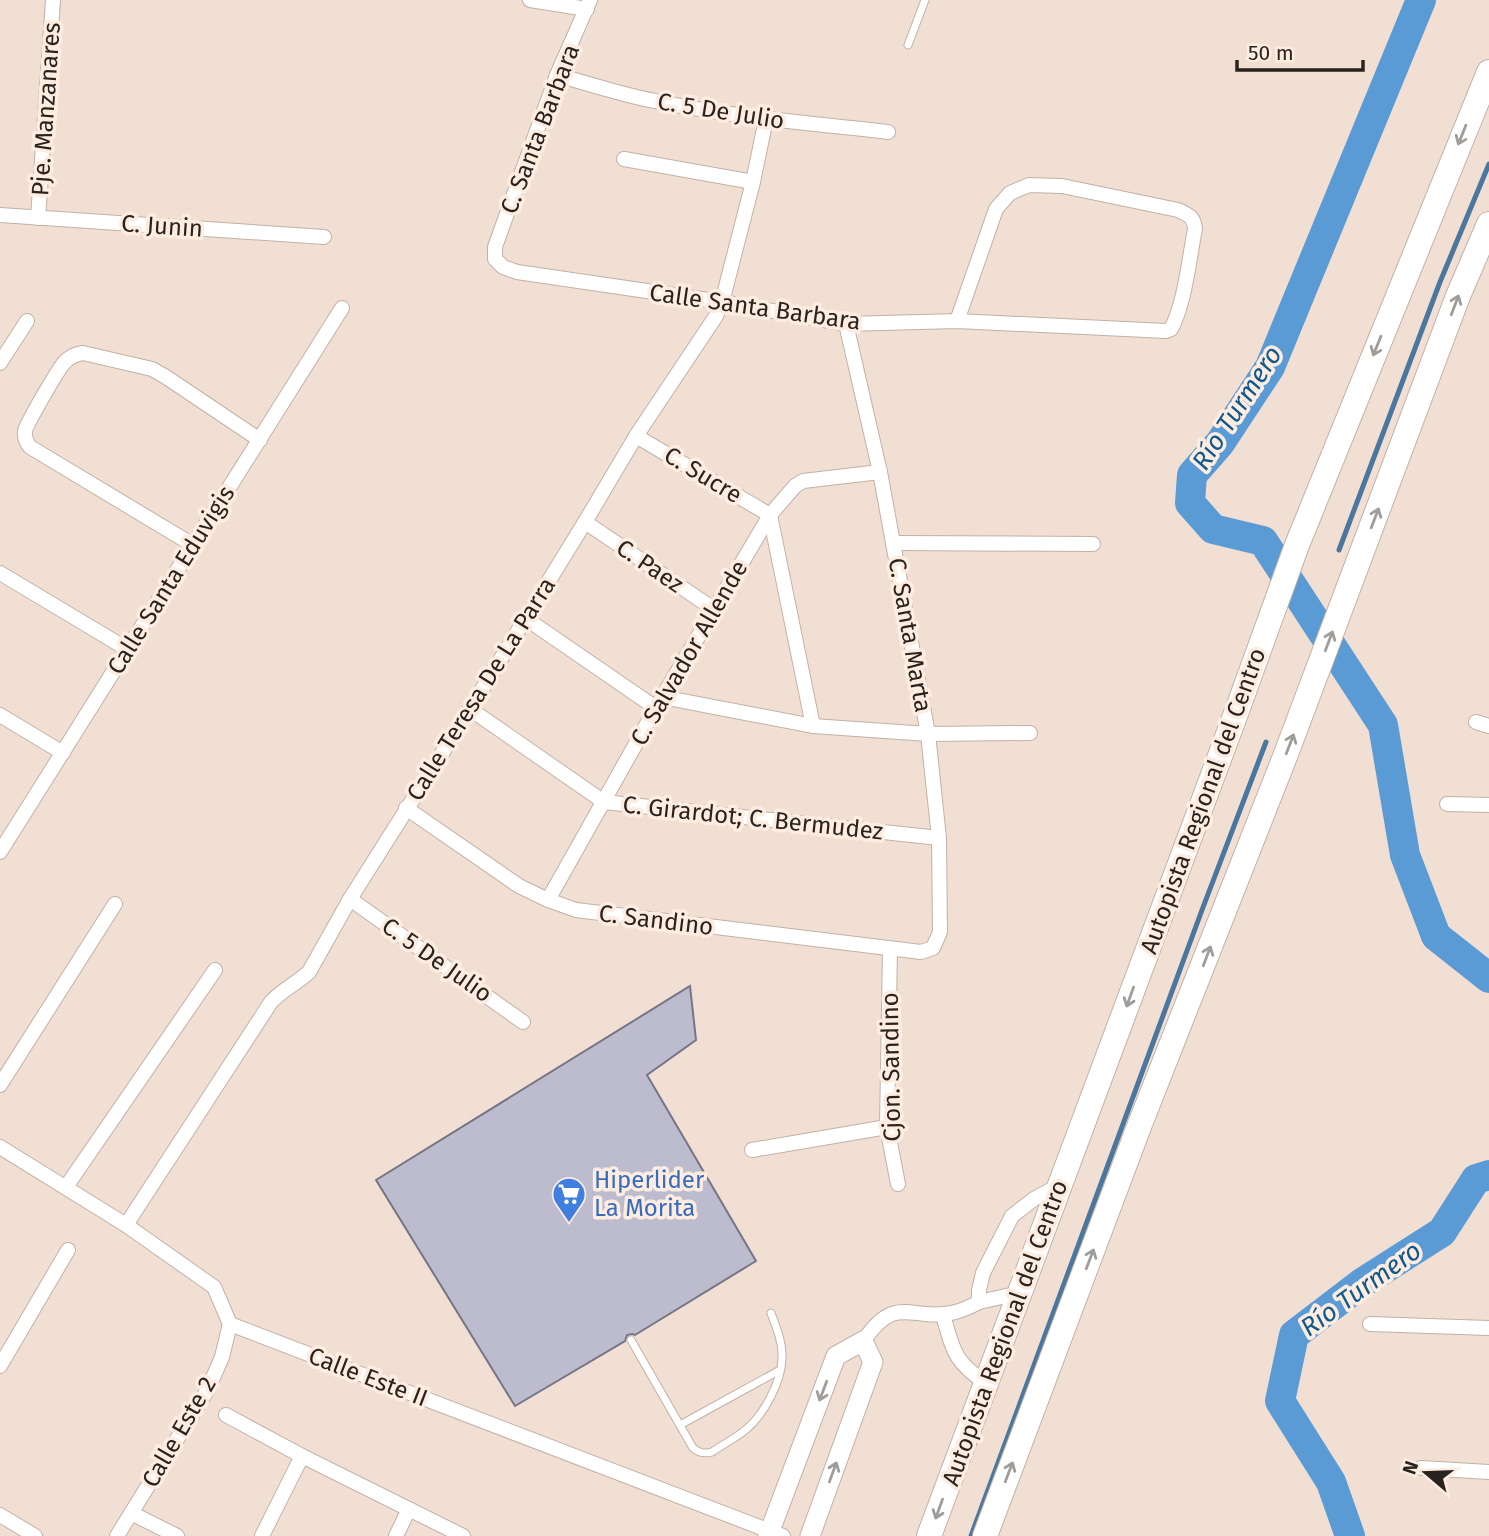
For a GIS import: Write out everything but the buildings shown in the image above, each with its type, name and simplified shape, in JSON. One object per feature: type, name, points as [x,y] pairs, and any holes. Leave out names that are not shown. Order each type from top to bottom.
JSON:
[{"type":"highway","name":"Autopista Regional del Centro","points":[[929,1536],[1297,544],[1489,72]]},
{"type":"highway","points":[[985,1536],[1458,296],[1489,225]]},
{"type":"street","name":"Pje. Manzanares","points":[[38,218],[53,0]]},
{"type":"street","points":[[530,0],[588,5]]},
{"type":"street","name":"C. Santa Barbara","points":[[495,259],[495,247],[557,75],[588,5]]},
{"type":"street","name":"C. 5 De Julio","points":[[557,75],[653,101],[766,119],[888,132]]},
{"type":"street","name":"Calle Teresa De La Parra","points":[[126,1224],[271,1002],[281,991],[309,972],[350,899],[470,709],[636,436],[716,316],[722,302],[766,119]]},
{"type":"street","points":[[624,159],[752,182]]},
{"type":"street","name":"Calle Santa Barbara","points":[[495,259],[503,267],[517,272],[722,302],[846,324],[957,321],[1166,331],[1171,329],[1177,314],[1195,222],[1189,215],[1178,211],[1062,186],[1029,185],[1010,193],[996,209],[957,321]]},
{"type":"street","name":"C. Junin","points":[[0,215],[324,237]]},
{"type":"street","name":"Calle Santa Eduvigis","points":[[0,852],[342,308]]},
{"type":"street","points":[[0,363],[27,321]]},
{"type":"street","name":"C. Santa Marta","points":[[846,324],[880,472],[928,734],[939,838],[940,932],[933,948]]},
{"type":"street","points":[[193,545],[30,447],[25,437],[27,424],[64,363],[77,354],[91,354],[152,369],[260,440]]},
{"type":"street","name":"C. Sucre","points":[[636,436],[770,515]]},
{"type":"street","name":"C. Salvador Allende","points":[[548,901],[659,703],[770,515],[794,486],[803,481],[880,472]]},
{"type":"street","points":[[770,515],[813,726]]},
{"type":"street","name":"C. Paez","points":[[585,522],[715,611]]},
{"type":"street","points":[[893,543],[1093,544]]},
{"type":"street","points":[[0,573],[127,649]]},
{"type":"street","points":[[525,618],[659,703],[813,726],[928,734],[1030,733]]},
{"type":"street","name":"C. Girardot; C. Bermudez","points":[[470,709],[604,802],[939,838]]},
{"type":"street","points":[[0,715],[63,753]]},
{"type":"street","points":[[1447,804],[1489,806]]},
{"type":"street","name":"C. Sandino","points":[[406,808],[519,886],[548,901],[576,910],[890,949],[920,952],[933,948]]},
{"type":"street","name":"C. 5 De Julio","points":[[350,899],[523,1022]]},
{"type":"street","points":[[0,1084],[115,904]]},
{"type":"street","name":"Cjon. Sandino","points":[[890,949],[887,1127],[898,1184]]},
{"type":"street","points":[[66,1187],[215,970]]},
{"type":"street","points":[[752,1150],[887,1127]]},
{"type":"street","points":[[0,1147],[126,1224],[214,1287],[230,1324]]},
{"type":"street","points":[[979,1301],[983,1273],[1012,1216],[1060,1184]]},
{"type":"street","points":[[0,1366],[68,1250]]},
{"type":"street","points":[[774,1534],[836,1356],[863,1341],[881,1320],[891,1314],[902,1312],[943,1315],[964,1310],[979,1301],[1020,1293]]},
{"type":"street","points":[[943,1315],[958,1359],[986,1383]]},
{"type":"street","name":"Calle Este 2","points":[[119,1535],[208,1389],[222,1357],[230,1324]]},
{"type":"street","name":"Calle Este II","points":[[230,1324],[774,1534]]},
{"type":"street","points":[[1370,1324],[1489,1328]]},
{"type":"street","points":[[810,1536],[873,1362],[863,1341]]},
{"type":"street","points":[[226,1415],[463,1536]]},
{"type":"street","points":[[262,1536],[302,1456]]},
{"type":"street","points":[[1421,1468],[1489,1472]]},
{"type":"street","points":[[396,1536],[409,1509]]},
{"type":"street","points":[[131,1513],[177,1536]]},
{"type":"street","points":[[0,1515],[35,1536]]},
{"type":"lane","points":[[908,45],[925,0]]},
{"type":"lane","points":[[631,1340],[693,1448],[706,1454],[745,1431],[762,1413],[783,1356],[771,1313]]},
{"type":"lane","points":[[680,1424],[780,1370]]},
{"type":"waterway","name":"Río Turmero","points":[[1421,0],[1270,367],[1220,443],[1192,475],[1190,503],[1213,529],[1263,541],[1383,725],[1405,855],[1436,936],[1489,978]]},
{"type":"waterway","points":[[1339,550],[1440,282],[1489,164]]},
{"type":"waterway","points":[[971,1536],[1266,742]]},
{"type":"waterway","name":"Río Turmero","points":[[1350,1536],[1331,1482],[1280,1401],[1294,1335],[1362,1283],[1442,1232],[1476,1179],[1489,1175]]},
{"type":"place","name":"Hiperlider La Morita","points":[[569,1224]]}]
